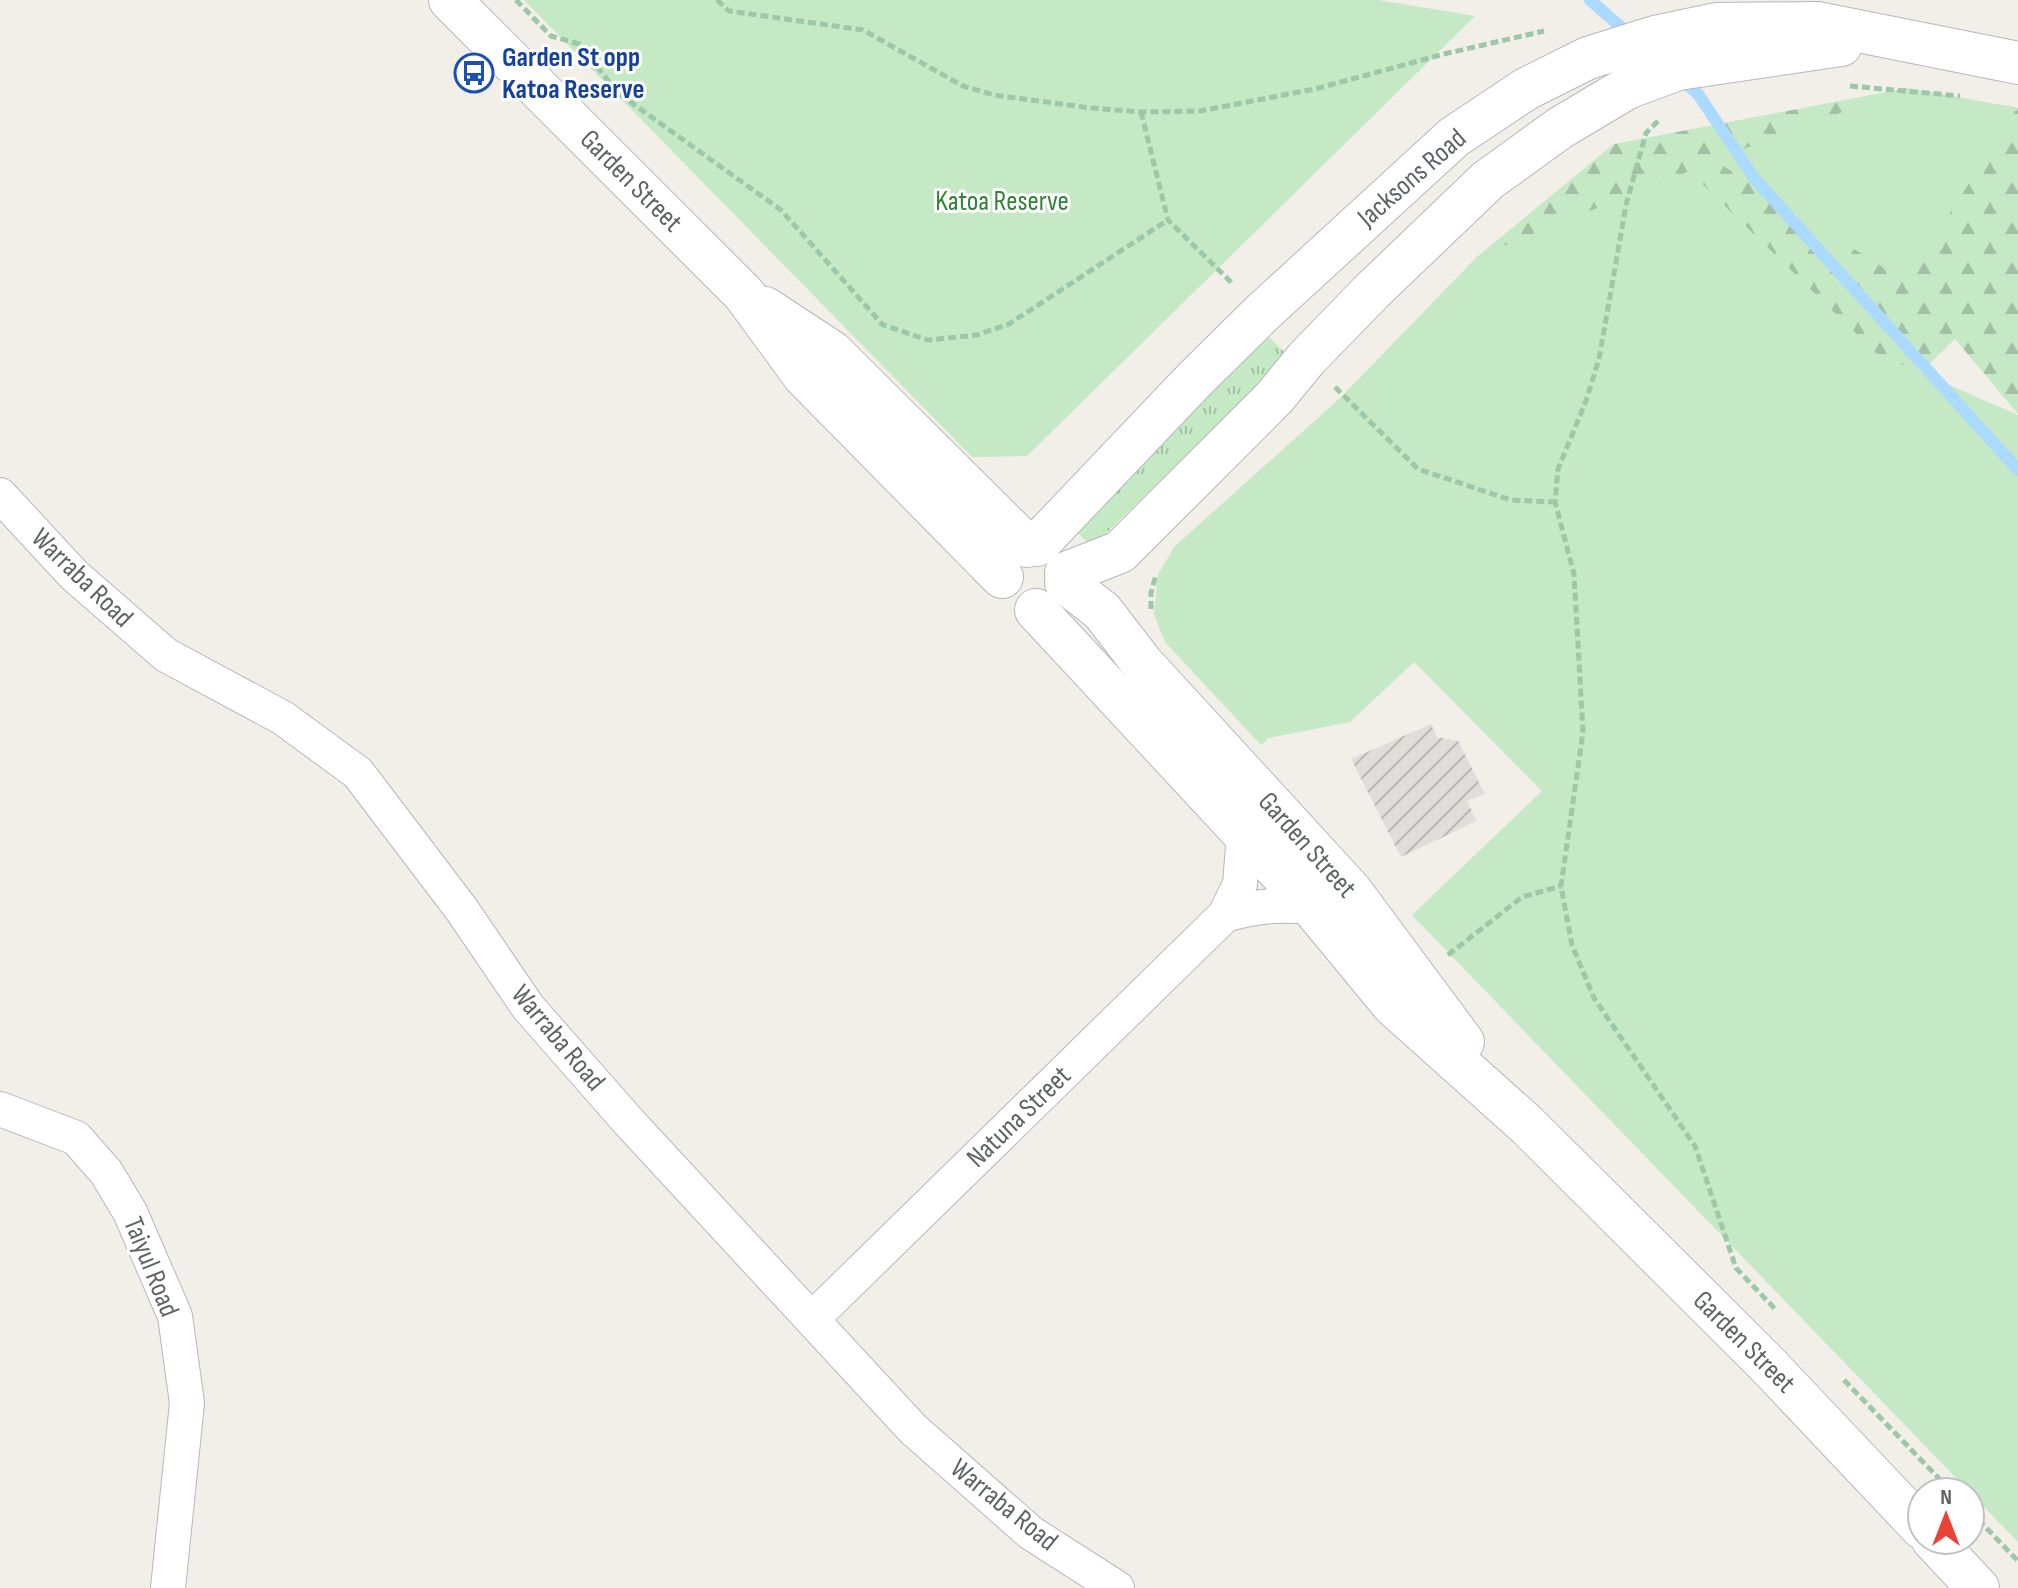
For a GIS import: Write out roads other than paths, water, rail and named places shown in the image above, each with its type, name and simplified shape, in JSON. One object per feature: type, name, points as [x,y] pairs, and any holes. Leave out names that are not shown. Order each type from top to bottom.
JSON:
[{"type":"street","name":"Garden Street","points":[[450,0],[744,294],[832,352],[1039,572],[1244,834],[1312,907],[1392,1004],[1527,1125],[1766,1363],[1906,1511]]},
{"type":"street","name":"Jacksons Road","points":[[1039,572],[1194,380],[1454,137],[1526,89],[1588,58],[1655,37],[1716,24],[1818,23],[2018,63]]},
{"type":"street","name":"Jacksons Road","points":[[1039,572],[1120,552],[1275,397],[1306,359],[1372,291],[1488,180],[1560,128],[1627,88],[1678,69],[1894,37]]},
{"type":"street","name":"Warraba Road","points":[[0,495],[74,575],[166,655],[283,718],[358,773],[462,910],[528,1007],[628,1121],[913,1429],[1031,1533],[1117,1588]]},
{"type":"street","points":[[1102,611],[1120,552]]},
{"type":"street","name":"Garden Street","points":[[1039,572],[1102,611],[1142,663],[1351,891],[1527,1125]]},
{"type":"street","name":"Natuna Street","points":[[813,1318],[1225,915],[1240,884],[1244,834]]},
{"type":"street","points":[[1225,915],[1278,904],[1312,907]]},
{"type":"street","name":"Taiyul Road","points":[[0,1109],[76,1138],[106,1172],[130,1212],[175,1316],[187,1403],[168,1588]]},
{"type":"street","points":[[1948,1556],[1978,1588]]},
{"type":"waterway","points":[[1590,0],[1630,35]]},
{"type":"waterway","points":[[1680,78],[1698,94],[1754,178],[2018,470]]},
{"type":"place","name":"Garden St opp Katoa Reserve","points":[[474,73]]},
{"type":"park label","name":"Katoa Reserve","points":[[1002,201]]}]
